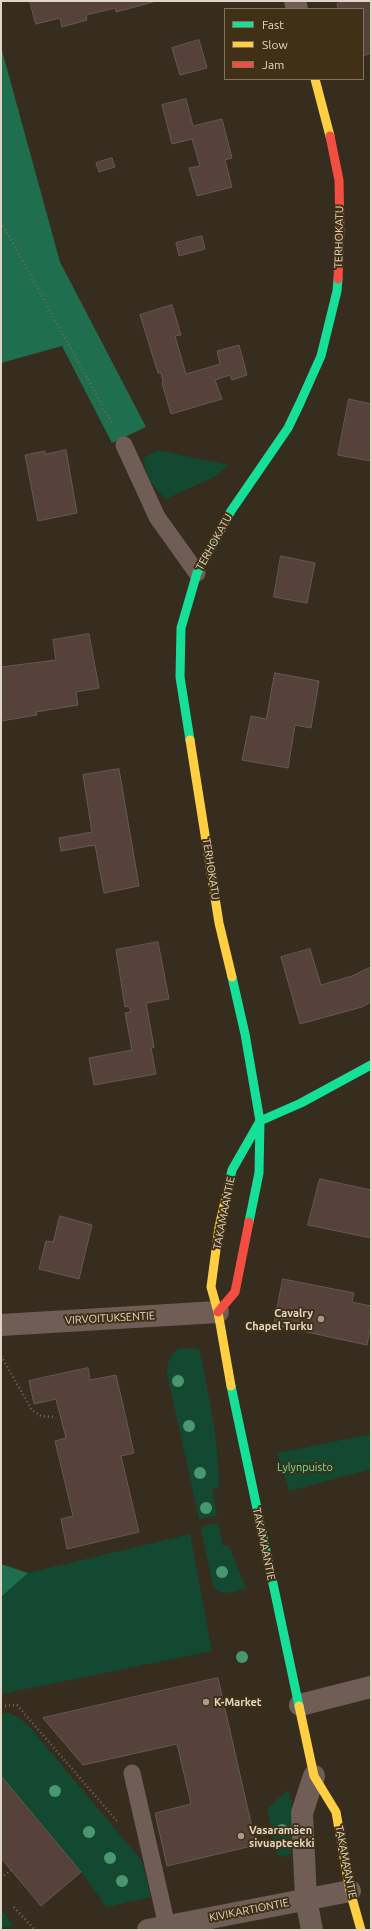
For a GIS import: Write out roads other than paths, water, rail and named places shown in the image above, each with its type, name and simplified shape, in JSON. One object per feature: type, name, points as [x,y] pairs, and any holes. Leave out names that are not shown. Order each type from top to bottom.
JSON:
[{"type":"street","name":"TERHOKATU","points":[[260,1120],[244,1034],[219,923],[180,677],[181,628],[197,573],[231,511],[288,428],[300,403],[321,356],[337,291],[340,230],[338,180],[328,129],[315,80]]},
{"type":"street","points":[[218,1312],[235,1292],[259,1173],[260,1120],[301,1103],[371,1065]]},
{"type":"street","name":"TAKAMAANTIE","points":[[260,1120],[232,1170],[219,1226],[211,1287],[218,1312],[222,1341],[314,1776],[336,1812],[350,1891],[361,1930]]},
{"type":"street","name":"VIRVOITUKSENTIE","points":[[1,1325],[218,1312]]},
{"type":"street","points":[[300,1705],[371,1687]]},
{"type":"street","name":"TAKAMAANTIE","points":[[312,1930],[306,1899],[302,1813],[314,1776]]},
{"type":"street","name":"KIVIKARTIONTIE","points":[[158,1928],[350,1891]]},
{"type":"lane","points":[[124,445],[157,517],[197,573]]},
{"type":"lane","points":[[132,1773],[158,1928]]},
{"type":"place","name":"Cavalry Chapel Turku","points":[[321,1319]]},
{"type":"place","name":"K-Market","points":[[206,1702]]},
{"type":"place","name":"Vasaramäen sivuapteekki","points":[[241,1836]]},
{"type":"park label","name":"Lylynpuisto","points":[[305,1467]]}]
